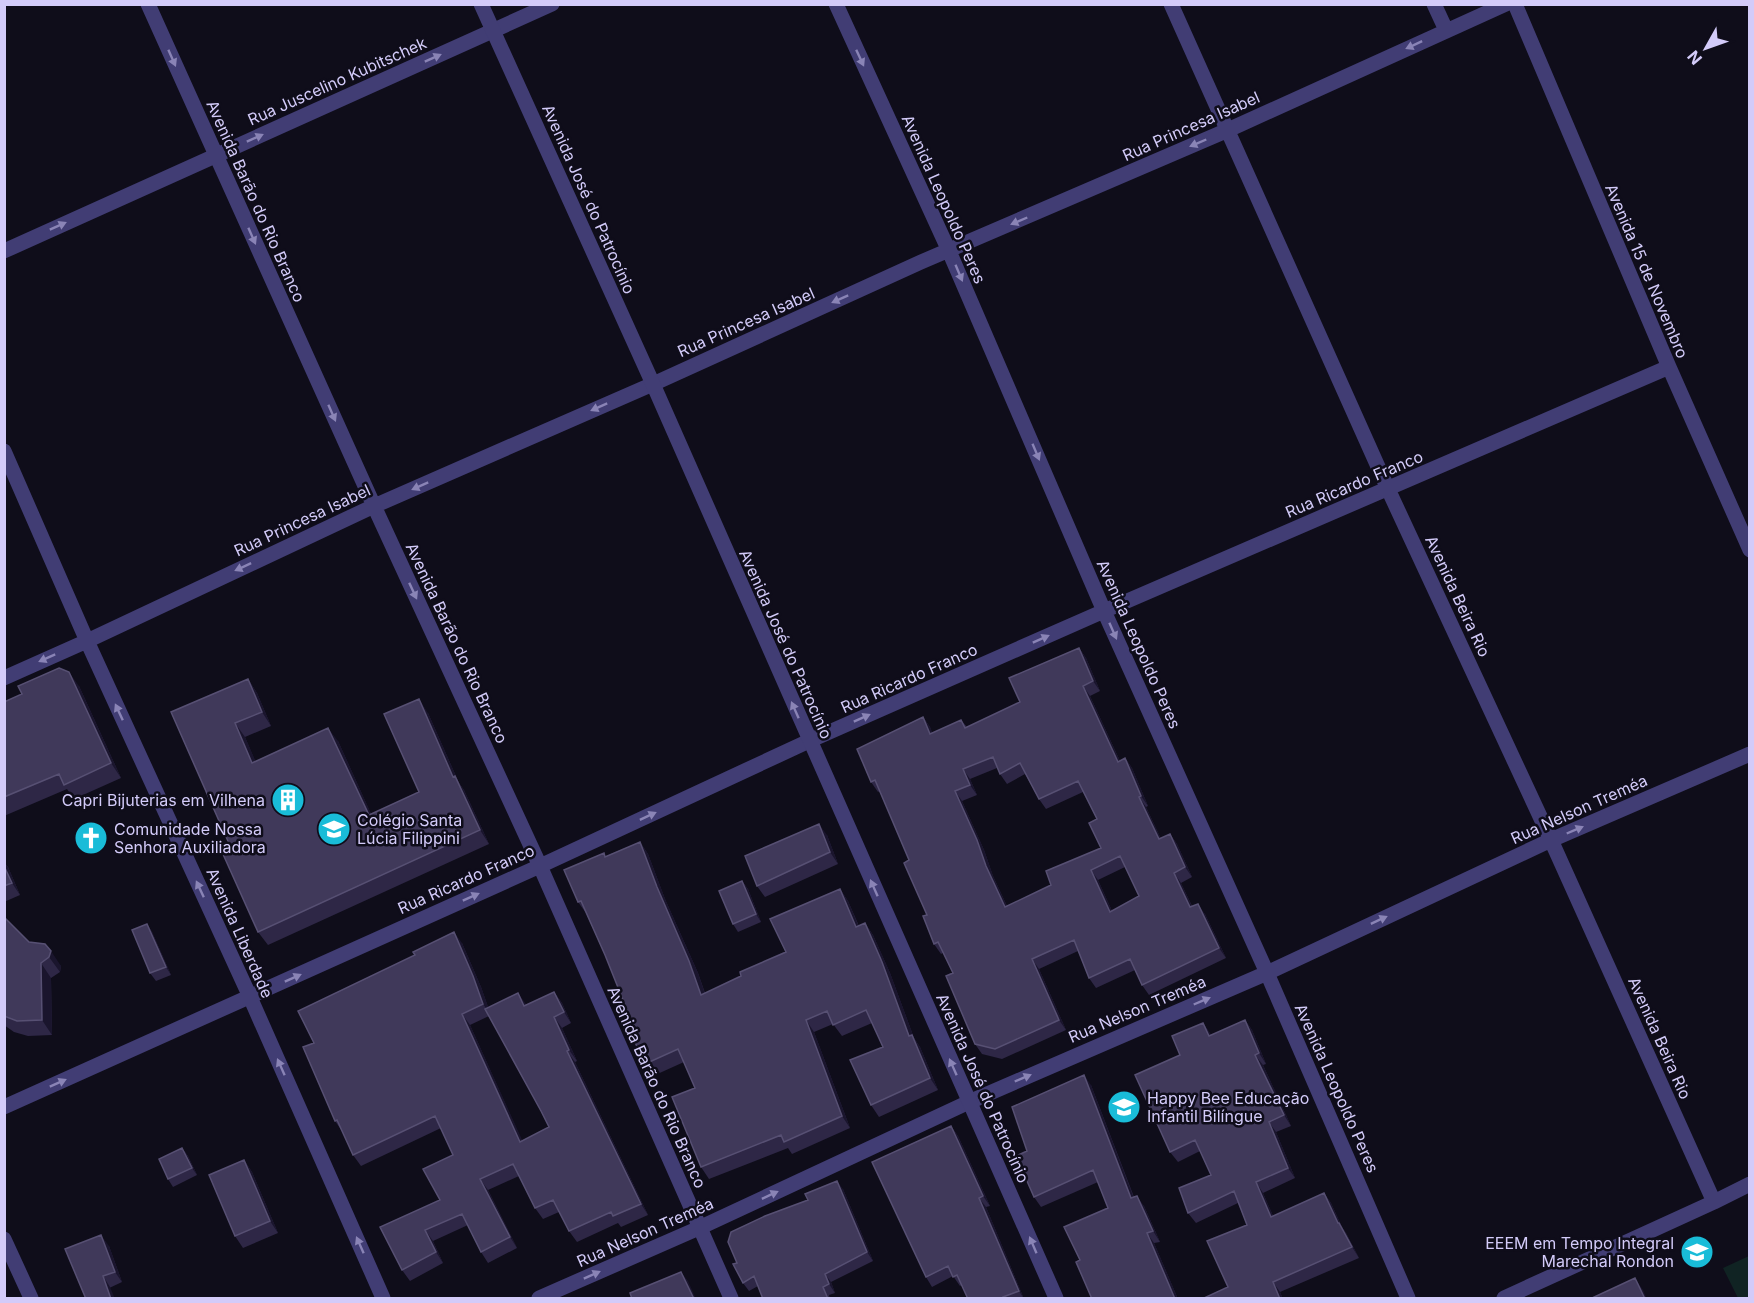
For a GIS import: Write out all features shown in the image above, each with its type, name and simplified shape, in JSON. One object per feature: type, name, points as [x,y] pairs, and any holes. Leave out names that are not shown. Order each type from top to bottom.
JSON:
[{"type":"street","name":"Avenida Barão do Rio Branco","points":[[148,4],[374,506],[540,866],[731,1299]]},
{"type":"street","name":"Avenida José do Patrocínio","points":[[482,4],[1056,1299]]},
{"type":"street","name":"Rua Juscelino Kubitschek","points":[[4,250],[552,4]]},
{"type":"street","name":"Avenida Leopoldo Peres","points":[[836,4],[949,251],[1104,611],[1267,973],[1408,1299]]},
{"type":"street","name":"Avenida Beira Rio","points":[[1171,4],[1388,489],[1551,840],[1714,1202]]},
{"type":"street","points":[[1434,4],[1446,30]]},
{"type":"street","name":"Rua Princesa Isabel","points":[[4,678],[374,506],[652,384],[921,262],[1228,130],[1506,4]]},
{"type":"street","name":"Avenida 15 de Novembro","points":[[1515,4],[1749,550]]},
{"type":"street","name":"Rua Ricardo Franco","points":[[4,1107],[540,866],[809,741],[1669,367]]},
{"type":"street","name":"Avenida Liberdade","points":[[4,450],[87,641],[250,997],[383,1299]]},
{"type":"street","name":"Rua Nelson Treméa","points":[[539,1299],[699,1228],[969,1102],[1267,973],[1551,840],[1749,754]]},
{"type":"street","points":[[1504,1299],[1749,1184]]},
{"type":"street","points":[[4,1239],[31,1299]]},
{"type":"green space","points":[[1749,1256],[1749,1298],[1738,1298],[1723,1268]]},
{"type":"building","points":[[1079,648],[1093,681],[1083,686],[1118,762],[1125,758],[1141,796],[1139,797],[1159,839],[1170,834],[1185,867],[1174,873],[1190,907],[1198,904],[1219,948],[1142,985],[1130,959],[1089,978],[1074,940],[1032,959],[1059,1020],[995,1049],[975,1044],[946,976],[953,973],[938,942],[934,944],[923,916],[927,915],[904,863],[909,860],[875,780],[871,782],[857,749],[923,717],[930,734],[961,720],[965,728],[1020,702],[1009,678]],"holes":[[[993,757],[1000,774],[1020,763],[1039,799],[1078,781],[1097,819],[1089,823],[1101,848],[1046,871],[1051,885],[1005,907],[955,791],[970,785],[963,769]],[[1120,856],[1139,896],[1110,912],[1091,870]]]},
{"type":"building","points":[[59,668],[69,672],[111,763],[64,785],[59,774],[4,797],[4,702],[22,694],[18,686]]},
{"type":"building","points":[[248,679],[262,712],[235,723],[252,763],[328,728],[369,815],[419,792],[384,714],[419,699],[453,777],[455,776],[480,830],[258,932],[222,852],[231,848],[171,712]]},
{"type":"building","points":[[819,824],[830,852],[757,886],[745,856]]},
{"type":"building","points":[[640,842],[701,995],[741,976],[740,972],[786,952],[770,919],[840,889],[856,927],[865,923],[909,1036],[912,1035],[930,1078],[871,1105],[850,1060],[883,1047],[866,1010],[833,1025],[827,1011],[806,1020],[842,1116],[784,1142],[781,1135],[701,1167],[672,1097],[695,1088],[678,1049],[645,1064],[628,1027],[633,1025],[605,955],[581,901],[578,902],[564,870],[604,853],[605,857]]},
{"type":"building","points":[[4,866],[12,883],[4,886]]},
{"type":"building","points":[[742,881],[756,914],[733,924],[719,891]]},
{"type":"building","points":[[4,917],[29,942],[45,944],[51,951],[49,957],[41,963],[42,1020],[17,1021],[4,1016]]},
{"type":"building","points":[[147,924],[166,967],[150,973],[132,930]]},
{"type":"building","points":[[454,932],[483,1004],[462,1014],[520,1142],[549,1127],[485,1009],[518,993],[524,1006],[554,992],[564,1012],[554,1017],[569,1050],[567,1051],[641,1204],[613,1216],[611,1212],[569,1231],[553,1200],[535,1208],[513,1164],[480,1179],[510,1237],[481,1252],[462,1214],[425,1230],[436,1252],[402,1270],[380,1227],[440,1200],[423,1169],[453,1155],[435,1116],[353,1155],[337,1120],[335,1121],[303,1047],[314,1043],[298,1011],[415,955],[413,952]]},
{"type":"building","points":[[1245,1020],[1259,1053],[1255,1055],[1284,1115],[1269,1122],[1288,1168],[1256,1182],[1271,1217],[1324,1193],[1352,1247],[1273,1282],[1280,1299],[1202,1299],[1228,1287],[1207,1241],[1247,1225],[1234,1191],[1188,1213],[1179,1188],[1211,1175],[1195,1140],[1170,1152],[1135,1075],[1180,1055],[1172,1036],[1203,1023],[1209,1036]]},
{"type":"building","points":[[1084,1075],[1131,1198],[1137,1196],[1153,1231],[1147,1233],[1175,1299],[1092,1299],[1076,1262],[1080,1260],[1064,1227],[1108,1208],[1093,1170],[1034,1197],[1016,1156],[1027,1151],[1012,1107]]},
{"type":"building","points":[[951,1126],[983,1196],[979,1198],[1019,1291],[1003,1297],[1004,1299],[968,1299],[957,1275],[953,1277],[948,1266],[926,1277],[872,1162]]},
{"type":"building","points":[[182,1148],[192,1168],[168,1179],[159,1159]]},
{"type":"building","points":[[244,1160],[270,1221],[235,1236],[209,1175]]},
{"type":"building","points":[[837,1181],[867,1252],[825,1274],[829,1284],[823,1287],[828,1299],[763,1299],[754,1276],[743,1283],[733,1264],[737,1263],[728,1242],[731,1232],[808,1200],[805,1194]]},
{"type":"building","points":[[101,1235],[115,1272],[103,1276],[111,1299],[86,1299],[65,1249]]},
{"type":"building","points":[[681,1272],[694,1299],[632,1299],[630,1293]]},
{"type":"building","points":[[1635,1278],[1645,1299],[1590,1299]]},
{"type":"place","name":"Capri Bijuterias em Vilhena","points":[[288,800]]},
{"type":"place","name":"Colégio Santa Lúcia Filippini","points":[[334,829]]},
{"type":"place","name":"Comunidade Nossa Senhora Auxiliadora","points":[[91,838]]},
{"type":"place","name":"Happy Bee Educação Infantil Bilíngue","points":[[1124,1107]]},
{"type":"place","name":"EEEM em Tempo Integral Marechal Rondon","points":[[1697,1252]]}]
